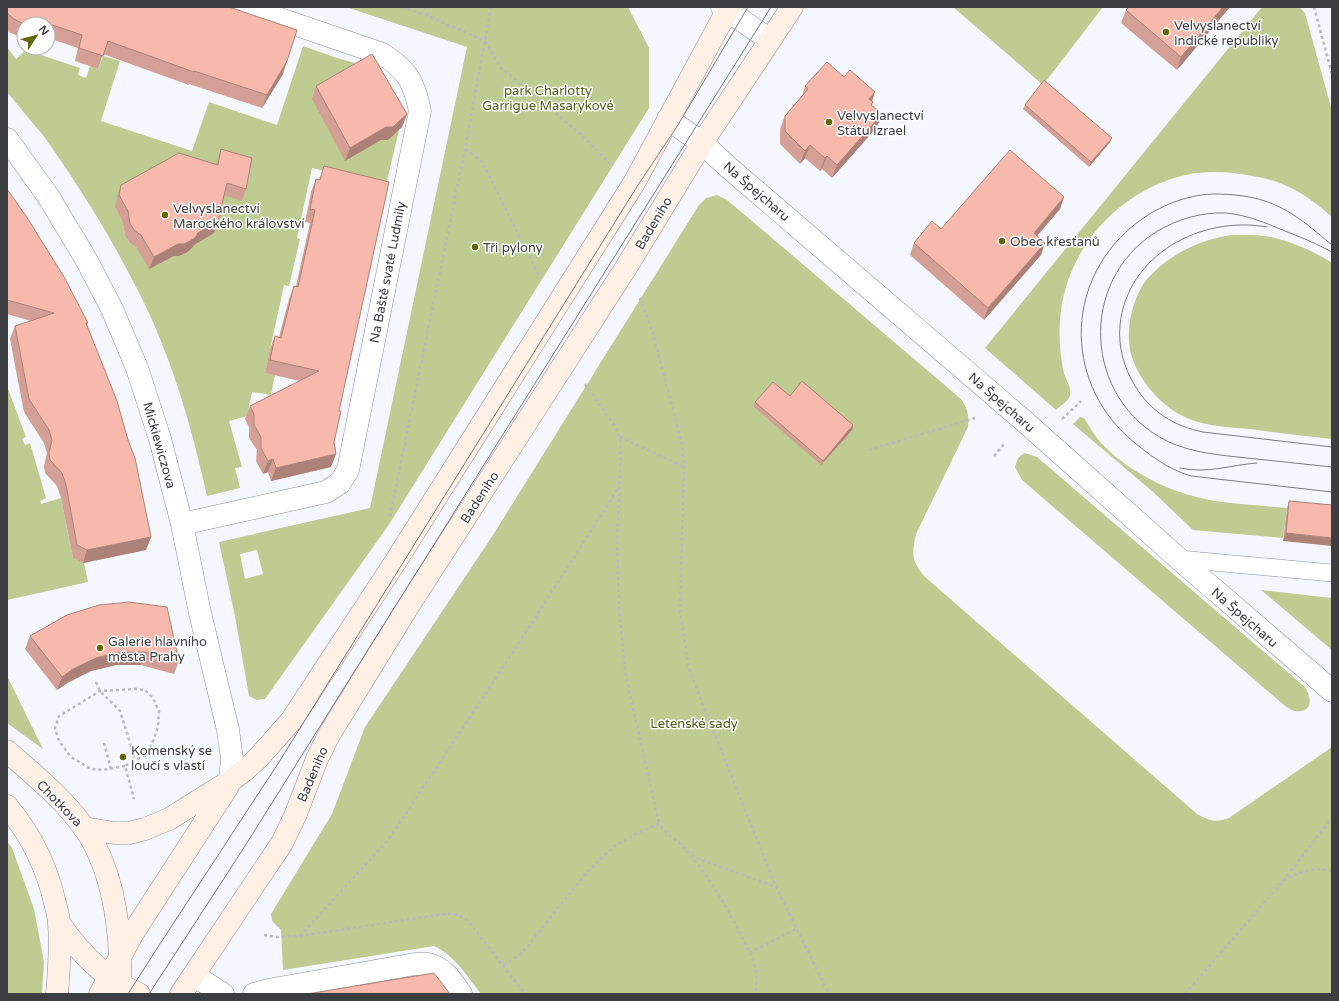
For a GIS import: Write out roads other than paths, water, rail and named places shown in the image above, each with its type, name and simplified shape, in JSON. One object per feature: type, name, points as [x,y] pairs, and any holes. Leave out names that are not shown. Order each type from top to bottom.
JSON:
[{"type":"main road","name":"Badeniho","points":[[181,994],[195,976],[237,909],[282,843],[295,816],[329,734],[409,605],[626,266],[702,143],[792,7]]},
{"type":"main road","points":[[84,828],[114,833],[129,832],[145,829],[169,819],[230,781],[259,757],[284,730],[394,564],[634,183],[726,8]]},
{"type":"main road","name":"Chotkova","points":[[7,751],[62,802],[84,828],[101,858],[111,890],[117,925],[120,956]]},
{"type":"main road","points":[[118,989],[120,956],[133,933],[230,781]]},
{"type":"main road","points":[[7,806],[18,819],[35,846],[44,865],[53,894],[60,923],[57,994]]},
{"type":"main road","points":[[60,923],[79,949],[118,989]]},
{"type":"street","name":"Na Baště svaté Ludmily","points":[[182,524],[326,492],[340,483],[348,470],[420,111],[416,94],[408,76],[396,63],[382,54],[245,7]]},
{"type":"street","points":[[726,8],[770,40]]},
{"type":"street","name":"Na Špejcharu","points":[[668,119],[702,143],[1024,421],[1179,559],[1332,691]]},
{"type":"street","name":"Mickiewiczova","points":[[7,139],[48,196],[87,261],[112,309],[137,368],[160,439],[182,524],[200,613],[228,730],[232,758],[230,781]]},
{"type":"street","points":[[254,994],[268,990],[415,964],[428,964],[440,969],[451,979],[462,994]]},
{"type":"street","points":[[195,976],[223,994]]},
{"type":"lane","points":[[1179,559],[1332,573]]},
{"type":"tram line","points":[[128,994],[279,762],[638,185],[678,125],[748,7]]},
{"type":"tram line","points":[[149,994],[245,846],[771,7]]},
{"type":"tram line","points":[[1332,245],[1297,217],[1266,201],[1236,195],[1213,194],[1173,202],[1146,216],[1114,244],[1097,270],[1086,298],[1081,328],[1083,358],[1092,387],[1107,414],[1129,438],[1158,460],[1182,473],[1191,476],[1332,492]]},
{"type":"tram line","points":[[1332,252],[1271,225],[1226,213],[1199,215],[1172,223],[1156,232],[1131,253],[1113,279],[1103,309],[1101,339],[1106,369],[1119,398],[1139,422],[1167,441],[1196,451],[1332,467]]},
{"type":"tram line","points":[[1267,227],[1242,225],[1217,227],[1193,234],[1171,245],[1152,260],[1137,278],[1126,300],[1120,325],[1120,341],[1125,365],[1135,386],[1148,403],[1164,416],[1182,426],[1203,432],[1332,447]]},
{"type":"tram line","points":[[1180,468],[1190,470],[1210,470],[1257,463]]},
{"type":"place","name":"Velvyslanectví Indické republiky","points":[[1166,32]]},
{"type":"place","name":"Velvyslanectví Státu Izrael","points":[[829,122]]},
{"type":"place","name":"Velvyslanectví Marockého království","points":[[165,215]]},
{"type":"place","name":"Obec křesťanů","points":[[1002,241]]},
{"type":"place","name":"Tři pylony","points":[[475,247]]},
{"type":"place","name":"Galerie hlavního města Prahy","points":[[100,648]]},
{"type":"place","name":"Komenský se loučí s vlastí","points":[[123,757]]},
{"type":"park label","name":"park Charlotty Garrigue Masarykové","points":[[548,98]]},
{"type":"park label","name":"Letenské sady","points":[[694,723]]}]
